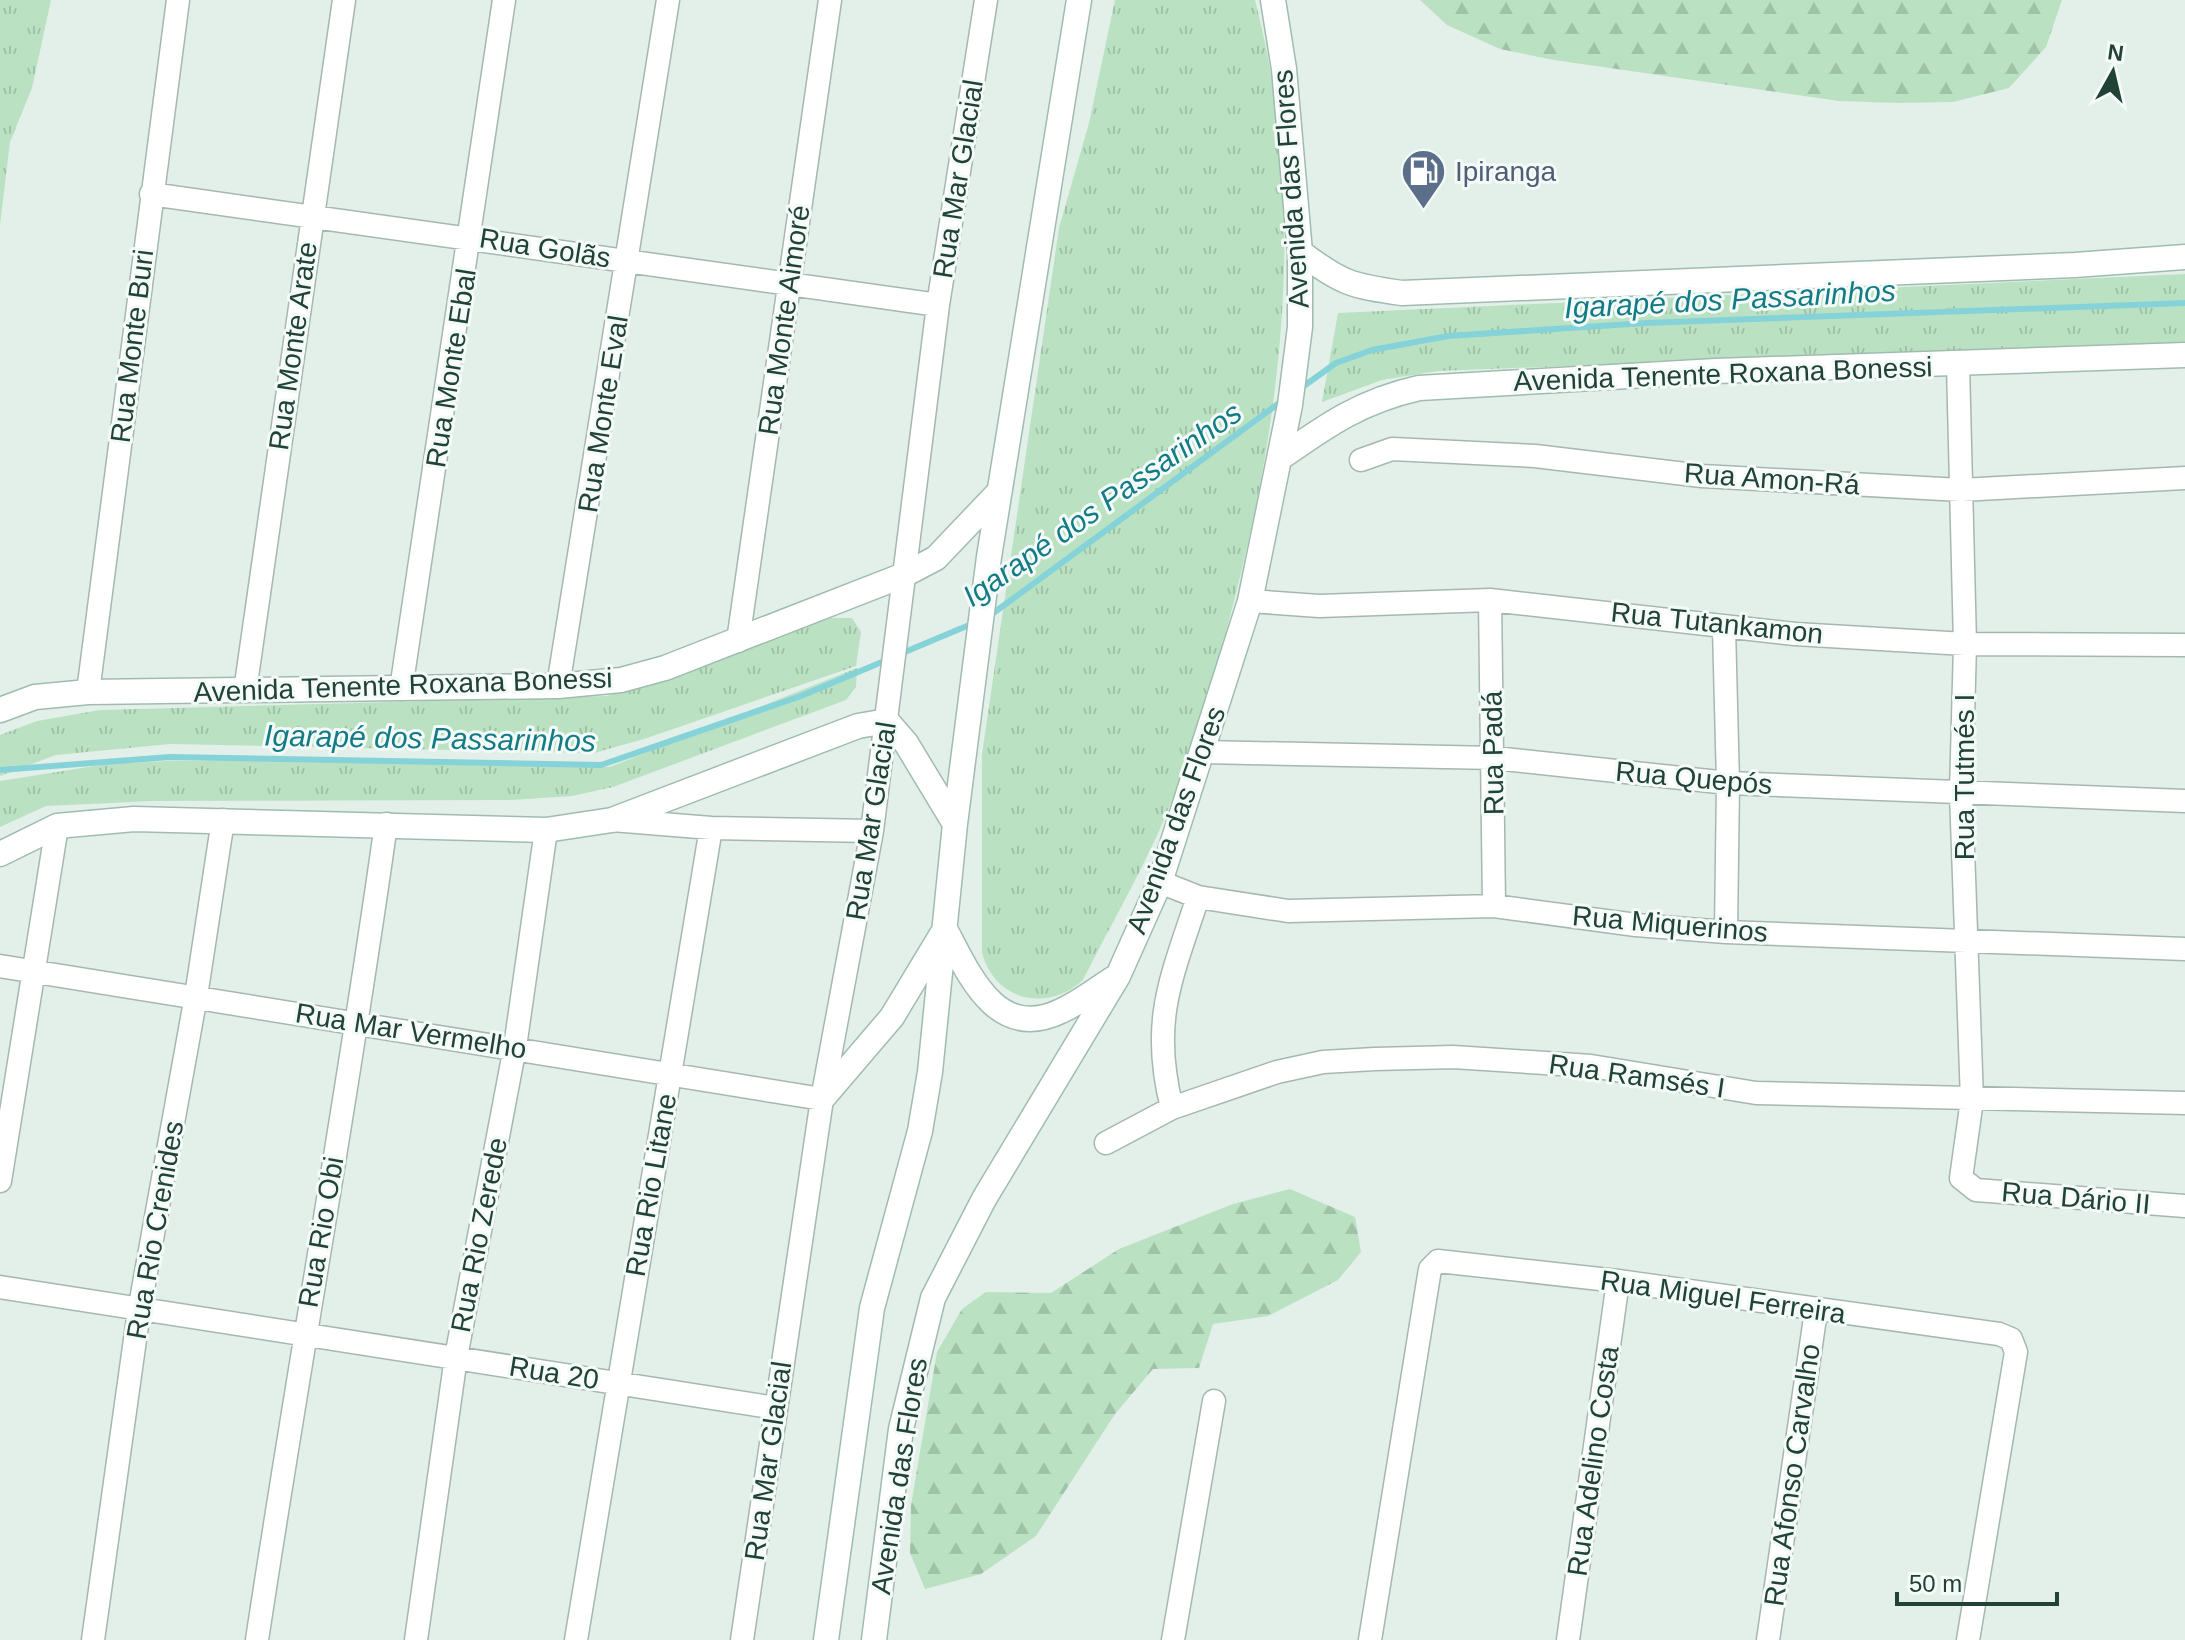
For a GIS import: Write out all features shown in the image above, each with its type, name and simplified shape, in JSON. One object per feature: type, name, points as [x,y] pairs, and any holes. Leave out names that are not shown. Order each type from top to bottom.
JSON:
[{"type":"street","name":"Rua Monte Buri","points":[[88,692],[178,0]]},
{"type":"street","name":"Rua Monte Arate","points":[[245,691],[344,0]]},
{"type":"street","name":"Rua Monte Ebal","points":[[401,689],[471,237],[504,0]]},
{"type":"street","name":"Rua Monte Eval","points":[[558,686],[668,0]]},
{"type":"street","name":"Rua Monte Aimoré","points":[[738,641],[830,0]]},
{"type":"street","name":"Rua Mar Glacial","points":[[742,1640],[822,1099],[872,831],[938,305],[986,0]]},
{"type":"street","name":"Avenida das Flores","points":[[826,1640],[872,1308],[920,1131],[930,1072],[955,824],[997,494],[1079,0]]},
{"type":"street","name":"Avenida das Flores","points":[[874,1640],[901,1429],[933,1298],[984,1199],[1118,976],[1160,882],[1250,601],[1290,405],[1300,327],[1300,252],[1284,69],[1273,0]]},
{"type":"street","name":"Rua Golãs","points":[[151,194],[938,305]]},
{"type":"street","points":[[1300,252],[1338,280],[1353,287],[1402,293],[2060,266],[2185,257]]},
{"type":"street","name":"Avenida Tenente Roxana Bonessi","points":[[1280,458],[1351,410],[1381,396],[1419,388],[1716,371],[2185,355]]},
{"type":"street","name":"Rua Tutmés I","points":[[1958,365],[1965,644],[1961,793],[1972,1100],[1961,1178],[1968,1186]]},
{"type":"street","name":"Rua Amon-Rá","points":[[1361,460],[1392,449],[1535,456],[1702,476],[1961,490],[2185,478]]},
{"type":"street","name":"Avenida Tenente Roxana Bonessi","points":[[0,710],[35,697],[88,692],[558,686],[621,680],[738,641],[904,575],[936,558],[997,494]]},
{"type":"street","name":"Rua Tutankamon","points":[[1250,601],[1319,606],[1490,600],[1550,604],[1724,628],[1965,644],[2185,645]]},
{"type":"street","name":"Rua Padá","points":[[1490,600],[1495,758],[1494,906]]},
{"type":"street","points":[[1724,628],[1728,783],[1726,932]]},
{"type":"street","points":[[0,854],[57,826],[134,819],[546,830],[612,820],[858,726],[887,721],[906,743],[955,824]]},
{"type":"street","name":"Rua Quepós","points":[[1203,752],[1495,758],[1728,783],[2185,801]]},
{"type":"street","name":"Rua Rio Crenides","points":[[93,1640],[139,1311],[196,996],[223,820]]},
{"type":"street","points":[[612,820],[711,828],[872,831]]},
{"type":"street","name":"Rua Rio Obi","points":[[257,1640],[303,1336],[358,1025],[386,824]]},
{"type":"street","points":[[0,1181],[57,826]]},
{"type":"street","name":"Rua Rio Litane","points":[[576,1640],[711,828]]},
{"type":"street","name":"Rua Rio Zerede","points":[[416,1640],[456,1357],[515,1047],[546,830]]},
{"type":"street","name":"Rua Miquerinos","points":[[1160,882],[1198,897],[1316,913],[1494,906],[1636,925],[1726,932],[2185,949]]},
{"type":"street","points":[[1172,1108],[1161,1052],[1166,991],[1198,897]]},
{"type":"street","points":[[945,929],[973,981],[989,1003],[1014,1017],[1040,1018],[1060,1012],[1118,976]]},
{"type":"street","points":[[822,1099],[892,1017],[945,929]]},
{"type":"street","name":"Rua Mar Vermelho","points":[[0,966],[822,1099]]},
{"type":"street","name":"Rua Ramsés I","points":[[1106,1143],[1172,1108],[1277,1072],[1323,1062],[1453,1057],[1591,1066],[1756,1093],[2185,1103]]},
{"type":"street","name":"Rua Dário II","points":[[1968,1186],[1976,1190],[2185,1206]]},
{"type":"street","name":"Rua Miguel Ferreira","points":[[1370,1640],[1433,1263],[1618,1281],[1816,1311],[1999,1334],[2011,1339],[2016,1352],[1968,1640]]},
{"type":"street","name":"Rua Adelino Costa","points":[[1568,1640],[1618,1281]]},
{"type":"street","name":"Rua 20","points":[[0,1287],[776,1408]]},
{"type":"street","name":"Rua Afonso Carvalho","points":[[1768,1640],[1816,1311]]},
{"type":"street","points":[[1173,1640],[1214,1401]]},
{"type":"green space","points":[[0,0],[51,0],[32,88],[10,142],[0,225]]},
{"type":"green space","points":[[1115,0],[1255,0],[1272,78],[1281,157],[1284,236],[1282,315],[1262,473],[1246,551],[1227,628],[1180,780],[1151,848],[1083,980],[1069,990],[1039,999],[1024,997],[998,982],[982,953],[982,754],[1059,228],[1089,123]]},
{"type":"green space","points":[[1420,0],[2062,0],[2046,47],[2009,88],[1953,102],[1897,103],[1839,101],[1554,60],[1500,49],[1447,25]]},
{"type":"green space","points":[[2185,274],[2185,342],[1438,371],[1382,380],[1322,402],[1338,313]]},
{"type":"green space","points":[[830,618],[852,618],[861,632],[856,666],[644,739],[594,753],[170,744],[56,755],[0,776],[0,735],[37,721],[100,710],[607,696]]},
{"type":"green space","points":[[857,668],[856,687],[846,700],[613,787],[572,796],[512,800],[153,801],[46,806],[0,827],[0,781],[107,764],[366,759],[610,767]]},
{"type":"green space","points":[[1290,1189],[1355,1217],[1361,1252],[1338,1280],[1268,1316],[1213,1324],[1199,1368],[1153,1369],[1115,1414],[1036,1536],[981,1574],[925,1589],[910,1553],[911,1505],[937,1352],[962,1309],[986,1292],[1051,1293],[1119,1249],[1233,1204]]},
{"type":"waterway","name":"Igarapé dos Passarinhos","points":[[1301,388],[1336,363],[1372,350],[1448,336],[1646,323],[2185,303]]},
{"type":"waterway","name":"Igarapé dos Passarinhos","points":[[988,617],[1282,401]]},
{"type":"waterway","name":"Igarapé dos Passarinhos","points":[[900,654],[974,623]]},
{"type":"waterway","name":"Igarapé dos Passarinhos","points":[[0,770],[170,757],[601,765],[801,696],[889,659]]},
{"type":"place","name":"Ipiranga","points":[[1424,210]]}]
